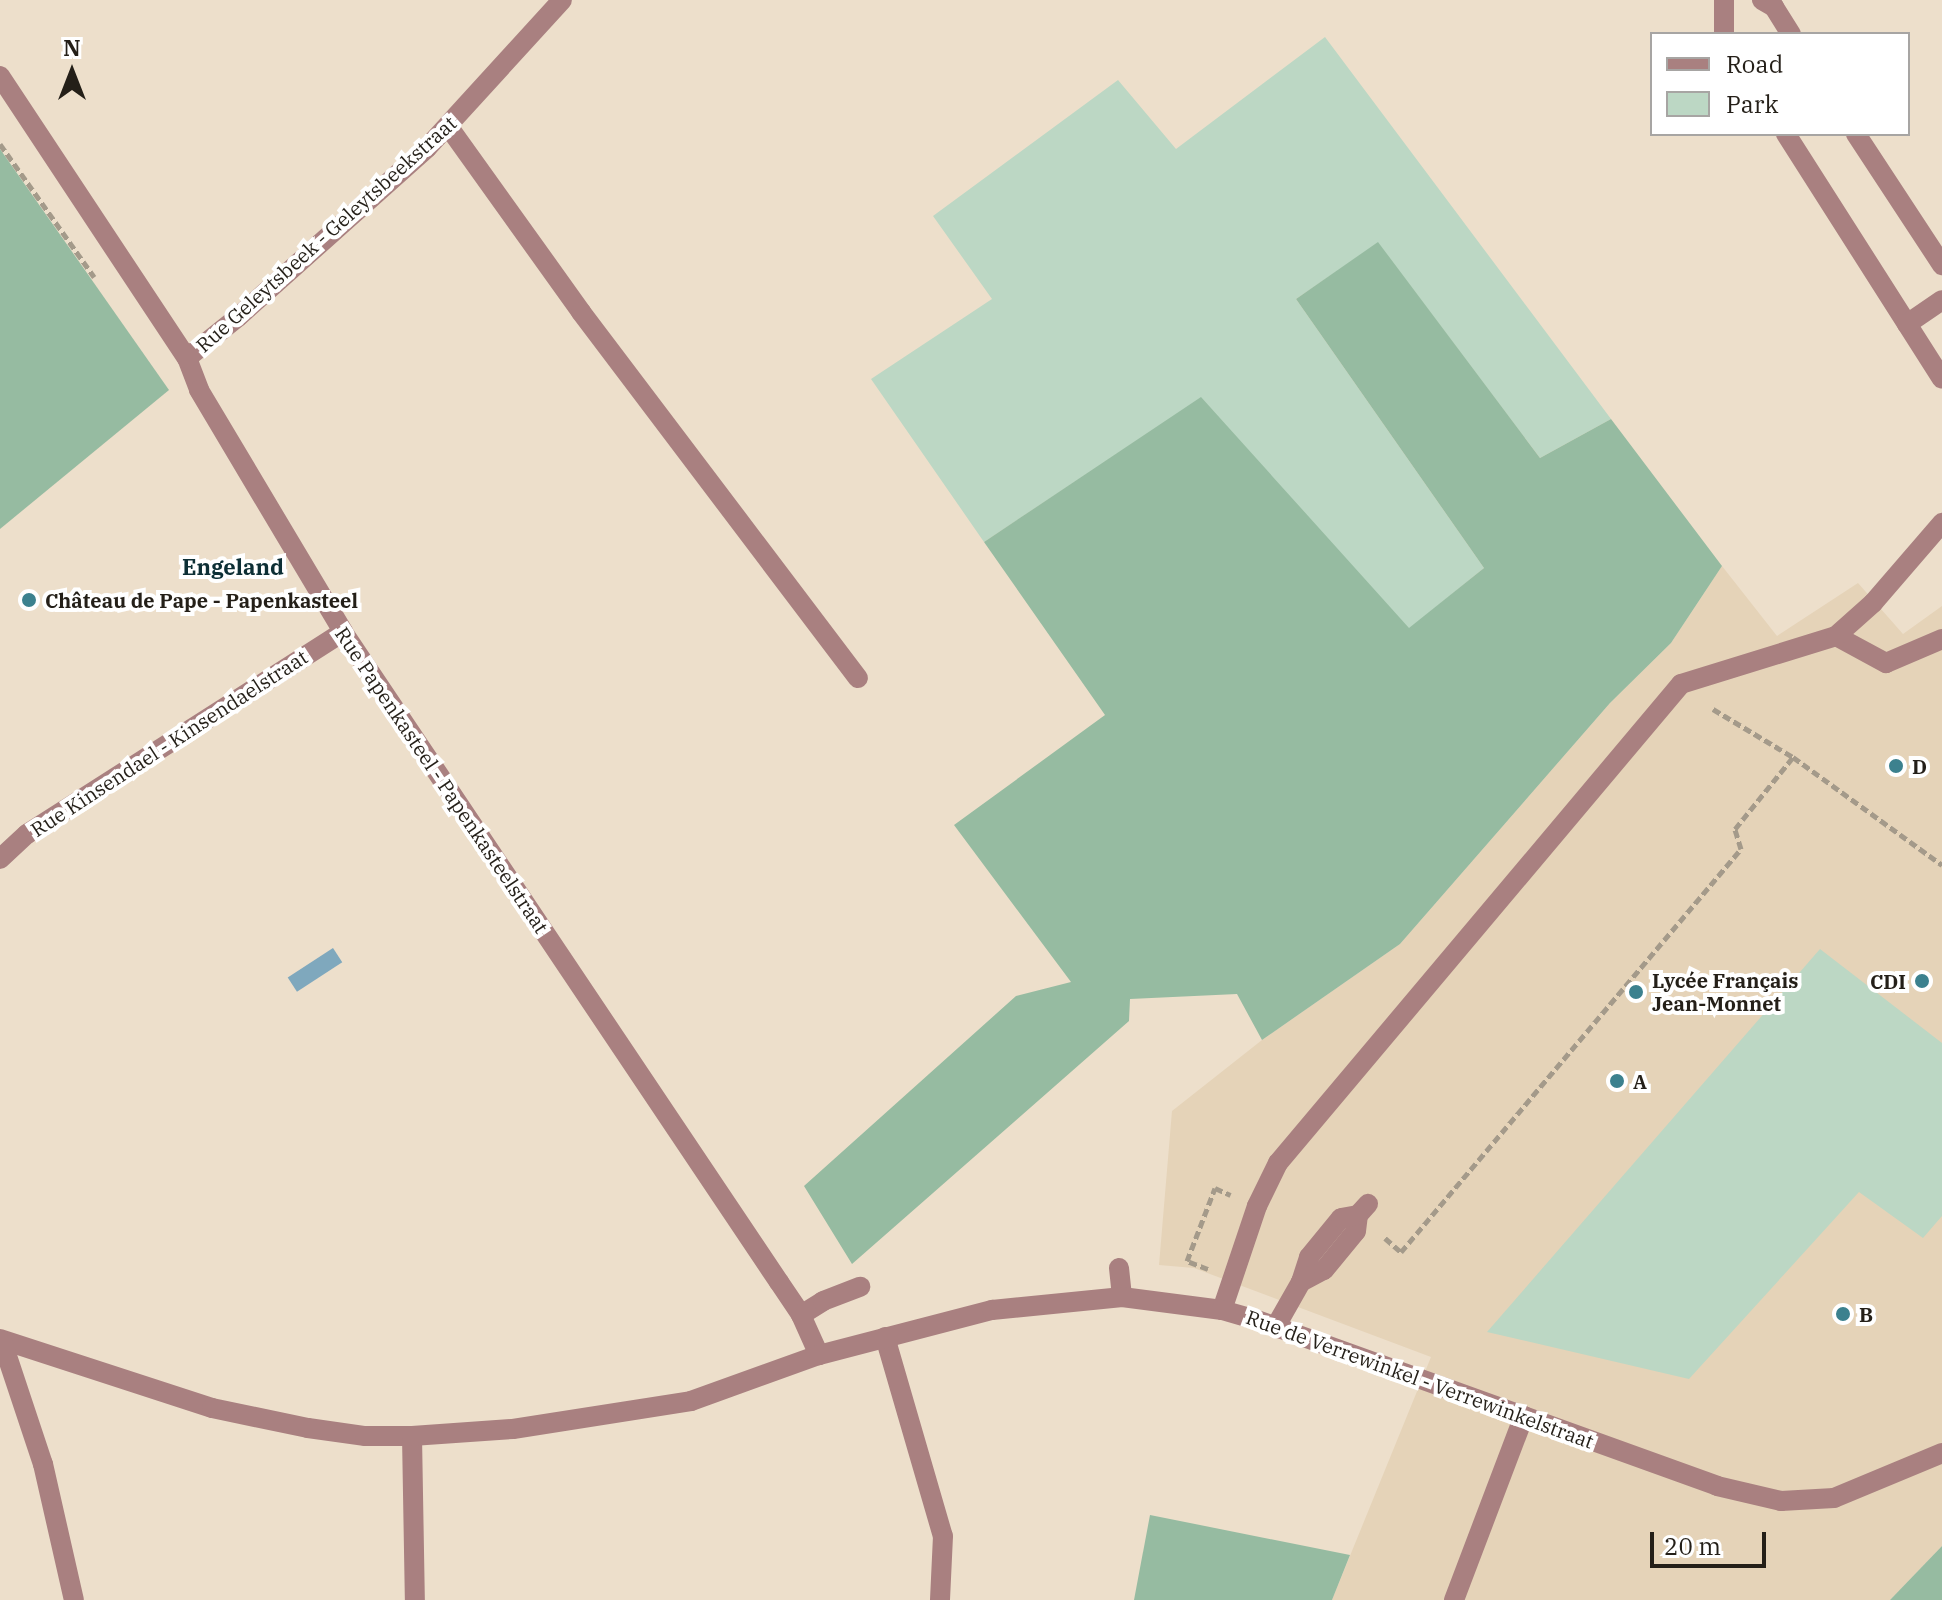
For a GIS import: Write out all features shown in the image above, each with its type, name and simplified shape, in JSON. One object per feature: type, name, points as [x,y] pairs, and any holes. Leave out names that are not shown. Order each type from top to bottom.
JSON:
[{"type":"street","points":[[1724,0],[1724,32]]},
{"type":"street","points":[[1762,0],[1774,7],[1790,32]]},
{"type":"street","name":"Rue Geleytsbeek - Geleytsbeekstraat","points":[[187,358],[250,307],[448,126],[560,1]]},
{"type":"street","name":"Rue Papenkasteel - Papenkasteelstraat","points":[[0,76],[187,358],[199,390],[343,632],[801,1315],[819,1355]]},
{"type":"street","points":[[448,126],[609,349],[858,678]]},
{"type":"street","points":[[1787,136],[1942,379]]},
{"type":"street","points":[[1857,136],[1942,265]]},
{"type":"street","points":[[1907,324],[1942,300]]},
{"type":"street","points":[[1222,1310],[1257,1206],[1278,1163],[1681,684],[1836,636],[1873,603],[1942,523]]},
{"type":"street","name":"Rue Kinsendael - Kinsendaelstraat","points":[[0,859],[27,834],[343,632]]},
{"type":"street","points":[[1836,636],[1886,663],[1942,639]]},
{"type":"street","points":[[1276,1326],[1301,1282],[1309,1257],[1341,1218],[1363,1209]]},
{"type":"street","points":[[1119,1268],[1122,1297]]},
{"type":"street","points":[[801,1315],[823,1301],[860,1287]]},
{"type":"street","name":"Rue de Verrewinkel - Verrewinkelstraat","points":[[1,1340],[212,1408],[322,1430],[365,1436],[412,1436],[513,1429],[691,1401],[819,1355],[992,1310],[1122,1297],[1222,1310],[1276,1326],[1717,1486],[1781,1501],[1834,1498],[1942,1453]]},
{"type":"street","points":[[885,1337],[943,1536],[940,1600]]},
{"type":"street","points":[[1,1340],[43,1464],[74,1600]]},
{"type":"street","points":[[1454,1600],[1524,1416]]},
{"type":"street","points":[[412,1436],[415,1600]]},
{"type":"path","points":[[1713,709],[1793,757],[1942,865]]},
{"type":"path","points":[[1363,1209],[1401,1252],[1741,849],[1735,829],[1793,757]]},
{"type":"shaded area","name":"Lycée Français Jean-Monnet","points":[[1722,566],[1777,636],[1858,583],[1903,634],[1942,606],[1942,1546],[1890,1600],[1332,1600],[1431,1357],[1194,1268],[1159,1265],[1172,1111],[1262,1040],[1400,944],[1610,703],[1671,643]]},
{"type":"green space","points":[[1325,37],[1611,419],[1540,458],[1378,243],[1296,299],[1484,568],[1409,629],[1201,398],[984,542],[871,379],[992,299],[933,216],[1118,80],[1176,149]]},
{"type":"green space","points":[[0,149],[169,390],[0,529]]},
{"type":"green space","points":[[1378,242],[1540,458],[1611,419],[1722,566],[1671,643],[1610,703],[1400,944],[1262,1040],[1237,994],[1130,999],[1129,1021],[852,1264],[804,1186],[1016,996],[1071,982],[954,825],[1105,715],[984,542],[1201,397],[1409,628],[1484,568],[1296,299]]},
{"type":"green space","points":[[1820,949],[1942,1043],[1942,1216],[1923,1238],[1859,1192],[1689,1379],[1487,1332]]},
{"type":"green space","points":[[1150,1515],[1350,1555],[1332,1600],[1134,1600]]},
{"type":"green space","points":[[1942,1546],[1942,1600],[1890,1600]]},
{"type":"water","points":[[333,948],[342,962],[297,992],[288,977]]},
{"type":"place","name":"Château de Pape - Papenkasteel","points":[[29,600]]},
{"type":"place","name":"D","points":[[1896,766]]},
{"type":"place","name":"CDI","points":[[1922,981]]},
{"type":"place","name":"Lycée Français Jean-Monnet","points":[[1636,992]]},
{"type":"place","name":"A","points":[[1617,1081]]},
{"type":"place","name":"B","points":[[1843,1314]]},
{"type":"district","name":"Engeland","points":[[233,567]]}]
